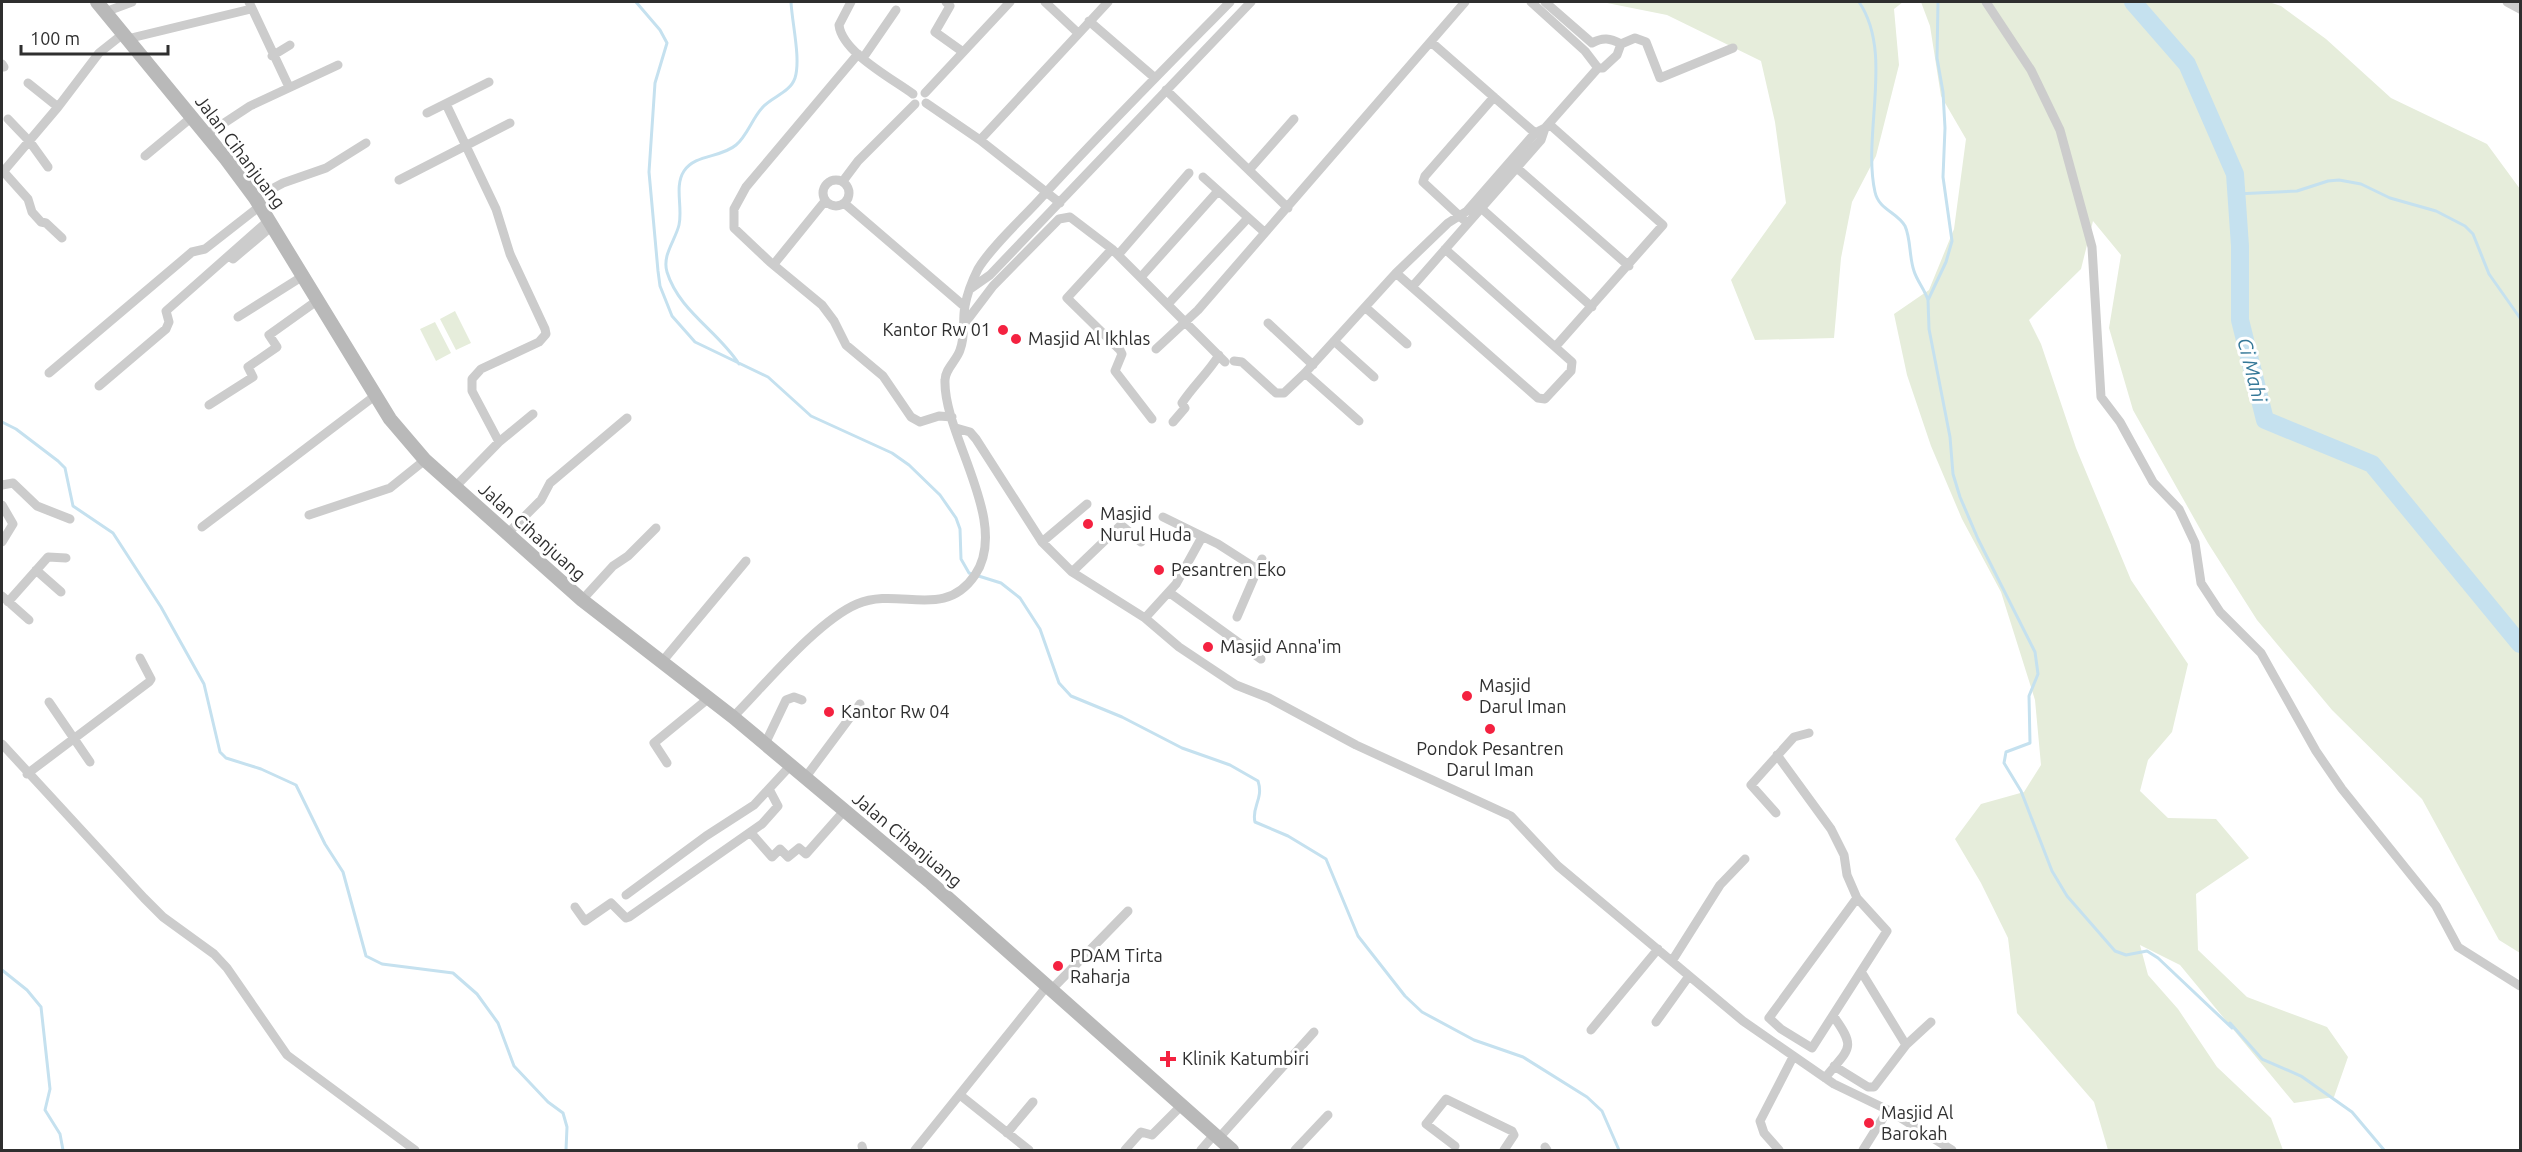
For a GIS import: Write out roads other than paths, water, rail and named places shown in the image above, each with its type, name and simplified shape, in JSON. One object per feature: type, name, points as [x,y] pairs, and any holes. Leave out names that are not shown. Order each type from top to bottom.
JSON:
[{"type":"main road","name":"Jalan Cihanjuang","points":[[101,7],[192,117],[257,202],[390,419],[425,460],[582,600],[791,765],[1232,1150]]},
{"type":"street","points":[[101,7],[132,2]]},
{"type":"street","points":[[946,2],[950,6],[935,32],[963,52]]},
{"type":"street","points":[[843,181],[858,161],[915,104],[925,98],[963,52],[1010,2]]},
{"type":"street","points":[[1045,2],[1078,33]]},
{"type":"street","points":[[980,140],[1108,2]]},
{"type":"street","points":[[733,717],[791,657],[824,627],[854,605],[876,597],[935,602],[959,590],[975,576],[987,545],[982,512],[952,417],[945,380],[960,350],[965,323],[964,306],[981,264],[1230,2]]},
{"type":"street","points":[[970,289],[990,275],[1251,2]]},
{"type":"street","points":[[1156,349],[1198,310],[1465,2]]},
{"type":"street","points":[[1531,2],[1585,51],[1598,68]]},
{"type":"street","points":[[1545,2],[1592,43]]},
{"type":"street","points":[[1986,2],[2031,70],[2060,130],[2092,247],[2101,397],[2120,422],[2153,482],[2179,509],[2195,543],[2201,583],[2220,612],[2261,653],[2316,751],[2346,794],[2436,906],[2447,923],[2454,942],[2520,986]]},
{"type":"street","points":[[2507,2],[2520,9]]},
{"type":"street","points":[[62,238],[32,212],[28,199],[2,172],[30,142],[93,60],[125,36],[250,5],[272,56],[289,87]]},
{"type":"street","points":[[848,6],[839,25],[840,32],[860,56],[913,94],[915,104]]},
{"type":"street","points":[[896,10],[860,56],[746,187],[734,209],[734,228],[822,305],[834,321],[846,345],[883,376],[911,417],[920,422],[939,416],[952,417]]},
{"type":"street","points":[[1089,21],[1156,78],[1167,80],[1166,90]]},
{"type":"street","points":[[1585,51],[1601,38],[1611,39],[1621,44]]},
{"type":"street","points":[[965,323],[993,286],[1059,219],[1065,217],[1076,219],[1115,252],[1226,360],[1242,362],[1276,393],[1284,393],[1396,273],[1448,223],[1460,217],[1535,134],[1547,126],[1598,68],[1603,68],[1617,55],[1621,44],[1635,38],[1646,42],[1660,78],[1733,48]]},
{"type":"street","points":[[1431,42],[1535,134]]},
{"type":"street","points":[[272,56],[290,45]]},
{"type":"street","points":[[206,135],[250,106],[338,65]]},
{"type":"street","points":[[427,113],[489,82]]},
{"type":"street","points":[[28,83],[58,107]]},
{"type":"street","points":[[913,94],[919,90],[925,98],[1048,191],[1060,203]]},
{"type":"street","points":[[1166,90],[1288,208]]},
{"type":"street","points":[[1468,224],[1424,185],[1425,176],[1494,97]]},
{"type":"street","points":[[446,104],[496,209],[510,254],[546,334],[539,342],[481,369],[472,379],[472,391],[499,442]]},
{"type":"street","points":[[145,156],[192,117]]},
{"type":"street","points":[[1248,170],[1294,119]]},
{"type":"street","points":[[8,120],[30,142],[48,167]]},
{"type":"street","points":[[399,180],[510,123]]},
{"type":"street","points":[[1412,287],[1541,140],[1547,126]]},
{"type":"street","points":[[1547,126],[1663,225],[1556,346]]},
{"type":"street","points":[[49,373],[192,252],[205,249],[257,202],[283,183],[327,168],[366,143]]},
{"type":"street","points":[[1517,168],[1629,266]]},
{"type":"street","points":[[1152,419],[1115,371],[1122,354],[1120,350],[1067,298],[1115,252],[1189,173]]},
{"type":"street","points":[[1203,177],[1262,230]]},
{"type":"street","points":[[831,180],[843,181],[849,192],[844,203],[837,206],[825,201],[822,193],[825,185],[831,180]]},
{"type":"street","points":[[1141,277],[1218,191]]},
{"type":"street","points":[[774,264],[825,201]]},
{"type":"street","points":[[844,203],[964,306]]},
{"type":"street","points":[[1482,209],[1592,307]]},
{"type":"street","points":[[1168,304],[1248,218]]},
{"type":"street","points":[[225,266],[271,223]]},
{"type":"street","points":[[99,386],[166,329],[169,322],[166,310],[271,223]]},
{"type":"street","points":[[1396,273],[1541,399],[1549,396],[1573,367],[1571,360],[1445,249]]},
{"type":"street","points":[[238,317],[303,276]]},
{"type":"street","points":[[209,405],[253,377],[248,367],[277,347],[269,335],[318,300]]},
{"type":"street","points":[[1365,307],[1407,344]]},
{"type":"street","points":[[1268,323],[1312,365]]},
{"type":"street","points":[[1334,341],[1374,377]]},
{"type":"street","points":[[1173,422],[1183,413],[1185,408],[1182,403],[1186,396],[1207,374],[1226,360]]},
{"type":"street","points":[[1305,373],[1359,421]]},
{"type":"street","points":[[202,527],[376,395]]},
{"type":"street","points":[[455,486],[499,442],[533,414]]},
{"type":"street","points":[[507,535],[541,500],[550,483],[627,418]]},
{"type":"street","points":[[956,428],[970,432],[976,439],[1042,542],[1072,572],[1145,618],[1179,646],[1236,685],[1269,698],[1356,745],[1511,816],[1558,866],[1743,1021],[1825,1078],[1888,1110],[1952,1150]]},
{"type":"street","points":[[309,515],[390,488],[425,460]]},
{"type":"street","points":[[2,485],[14,483],[38,506],[70,519]]},
{"type":"street","points":[[1042,542],[1087,504]]},
{"type":"street","points":[[2,505],[13,524],[2,542]]},
{"type":"street","points":[[1163,517],[1257,569]]},
{"type":"street","points":[[1072,572],[1121,525],[1141,542]]},
{"type":"street","points":[[582,600],[608,570],[628,556],[656,528]]},
{"type":"street","points":[[1145,618],[1163,595],[1170,593],[1202,537]]},
{"type":"street","points":[[29,620],[5,599],[48,556],[66,558]]},
{"type":"street","points":[[1237,618],[1262,559]]},
{"type":"street","points":[[661,663],[746,561]]},
{"type":"street","points":[[36,570],[61,592]]},
{"type":"street","points":[[1170,593],[1261,659]]},
{"type":"street","points":[[27,774],[149,682],[151,679],[140,657]]},
{"type":"street","points":[[765,744],[786,700],[794,697],[802,700]]},
{"type":"street","points":[[667,764],[654,743],[709,698]]},
{"type":"street","points":[[49,702],[90,762]]},
{"type":"street","points":[[805,778],[860,704]]},
{"type":"street","points":[[1776,813],[1751,785],[1794,737],[1809,733]]},
{"type":"street","points":[[2,744],[27,774],[86,833],[163,917],[221,961],[287,1055],[415,1150]]},
{"type":"street","points":[[1777,755],[1831,829],[1844,855],[1847,875],[1857,898],[1887,932],[1812,1048],[1781,1029],[1769,1018],[1857,898]]},
{"type":"street","points":[[627,895],[706,836],[754,805],[791,765]]},
{"type":"street","points":[[575,908],[585,921],[611,903],[626,918],[629,917],[701,864],[751,833],[778,806],[769,789]]},
{"type":"street","points":[[751,833],[772,857],[780,849],[788,857],[799,848],[806,854],[844,811]]},
{"type":"street","points":[[1672,961],[1720,885],[1745,860]]},
{"type":"street","points":[[915,1150],[1049,988],[1128,911]]},
{"type":"street","points":[[1591,1030],[1658,949]]},
{"type":"street","points":[[1862,973],[1906,1045]]},
{"type":"street","points":[[1656,1022],[1689,976]]},
{"type":"street","points":[[1825,1078],[1848,1046],[1849,1038],[1834,1017]]},
{"type":"street","points":[[1834,1066],[1868,1087],[1874,1086],[1906,1045],[1931,1022]]},
{"type":"street","points":[[1201,1150],[1216,1137],[1314,1032]]},
{"type":"street","points":[[1779,1150],[1764,1133],[1760,1121],[1793,1057]]},
{"type":"street","points":[[960,1095],[1029,1150]]},
{"type":"street","points":[[1455,1146],[1426,1124],[1446,1099],[1512,1131],[1514,1135],[1504,1150]]},
{"type":"street","points":[[1007,1133],[1033,1102]]},
{"type":"street","points":[[1125,1150],[1136,1135],[1141,1132],[1152,1135],[1181,1106]]},
{"type":"street","points":[[1863,1150],[1888,1110]]},
{"type":"street","points":[[1295,1150],[1328,1114]]},
{"type":"waterway","points":[[636,2],[660,30],[667,43],[655,83],[649,172],[660,286],[672,316],[695,342],[768,377],[811,416],[892,453],[909,465],[940,495],[956,518],[960,529],[961,559],[969,573],[1001,583],[1020,598],[1040,629],[1059,683],[1071,696],[1122,717],[1182,748],[1230,765],[1258,781],[1260,793],[1254,817],[1255,822],[1288,836],[1326,859],[1358,936],[1405,996],[1422,1012],[1474,1040],[1523,1057],[1587,1097],[1602,1111],[1619,1150]]},
{"type":"waterway","points":[[739,364],[721,341],[680,298],[667,272],[666,260],[679,225],[679,190],[684,171],[695,162],[736,145],[762,108],[793,83],[797,61],[791,2]]},
{"type":"waterway","points":[[1859,2],[1869,22],[1874,45],[1876,69],[1872,169],[1875,192],[1880,203],[1898,217],[1905,226],[1914,271],[1928,300]]},
{"type":"waterway","points":[[1938,2],[1937,58],[1943,92],[1945,128],[1943,177],[1952,241],[1946,262],[1928,300],[1929,329],[1950,437],[1953,474],[1960,497],[1978,539],[2035,652],[2038,674],[2029,696],[2030,743],[2006,752],[2004,763],[2021,791],[2052,871],[2067,896],[2115,951],[2126,955],[2147,951],[2158,958],[2232,1028],[2230,1023],[2262,1059],[2301,1076],[2352,1112],[2384,1150]]},
{"type":"waterway","name":"Ci Mahi","points":[[2133,2],[2187,64],[2235,174],[2240,246],[2240,320],[2265,420],[2372,464],[2520,644]]},
{"type":"waterway","points":[[2236,194],[2297,191],[2328,181],[2339,180],[2361,184],[2390,198],[2436,211],[2465,226],[2473,234],[2489,274],[2520,318]]},
{"type":"waterway","points":[[2,422],[16,429],[58,461],[65,468],[73,506],[113,533],[161,607],[204,684],[220,752],[226,758],[261,769],[296,785],[325,844],[343,872],[366,956],[382,964],[453,973],[477,994],[498,1023],[514,1066],[548,1102],[563,1113],[567,1127],[566,1150]]},
{"type":"waterway","points":[[2,970],[27,990],[41,1007],[50,1089],[45,1110],[60,1134],[63,1150]]},
{"type":"place","name":"Kantor Rw 01","points":[[1003,330]]},
{"type":"place","name":"Masjid Al Ikhlas","points":[[1016,339]]},
{"type":"place","name":"Masjid Nurul Huda","points":[[1088,524]]},
{"type":"place","name":"Pesantren Eko","points":[[1159,570]]},
{"type":"place","name":"Masjid Anna'im","points":[[1208,647]]},
{"type":"place","name":"Masjid Darul Iman","points":[[1467,696]]},
{"type":"place","name":"Kantor Rw 04","points":[[829,712]]},
{"type":"place","name":"Pondok Pesantren Darul Iman","points":[[1490,729]]},
{"type":"place","name":"PDAM Tirta Raharja","points":[[1058,966]]},
{"type":"place","name":"Klinik Katumbiri","points":[[1168,1059]]},
{"type":"place","name":"Masjid Al Barokah","points":[[1869,1123]]}]
